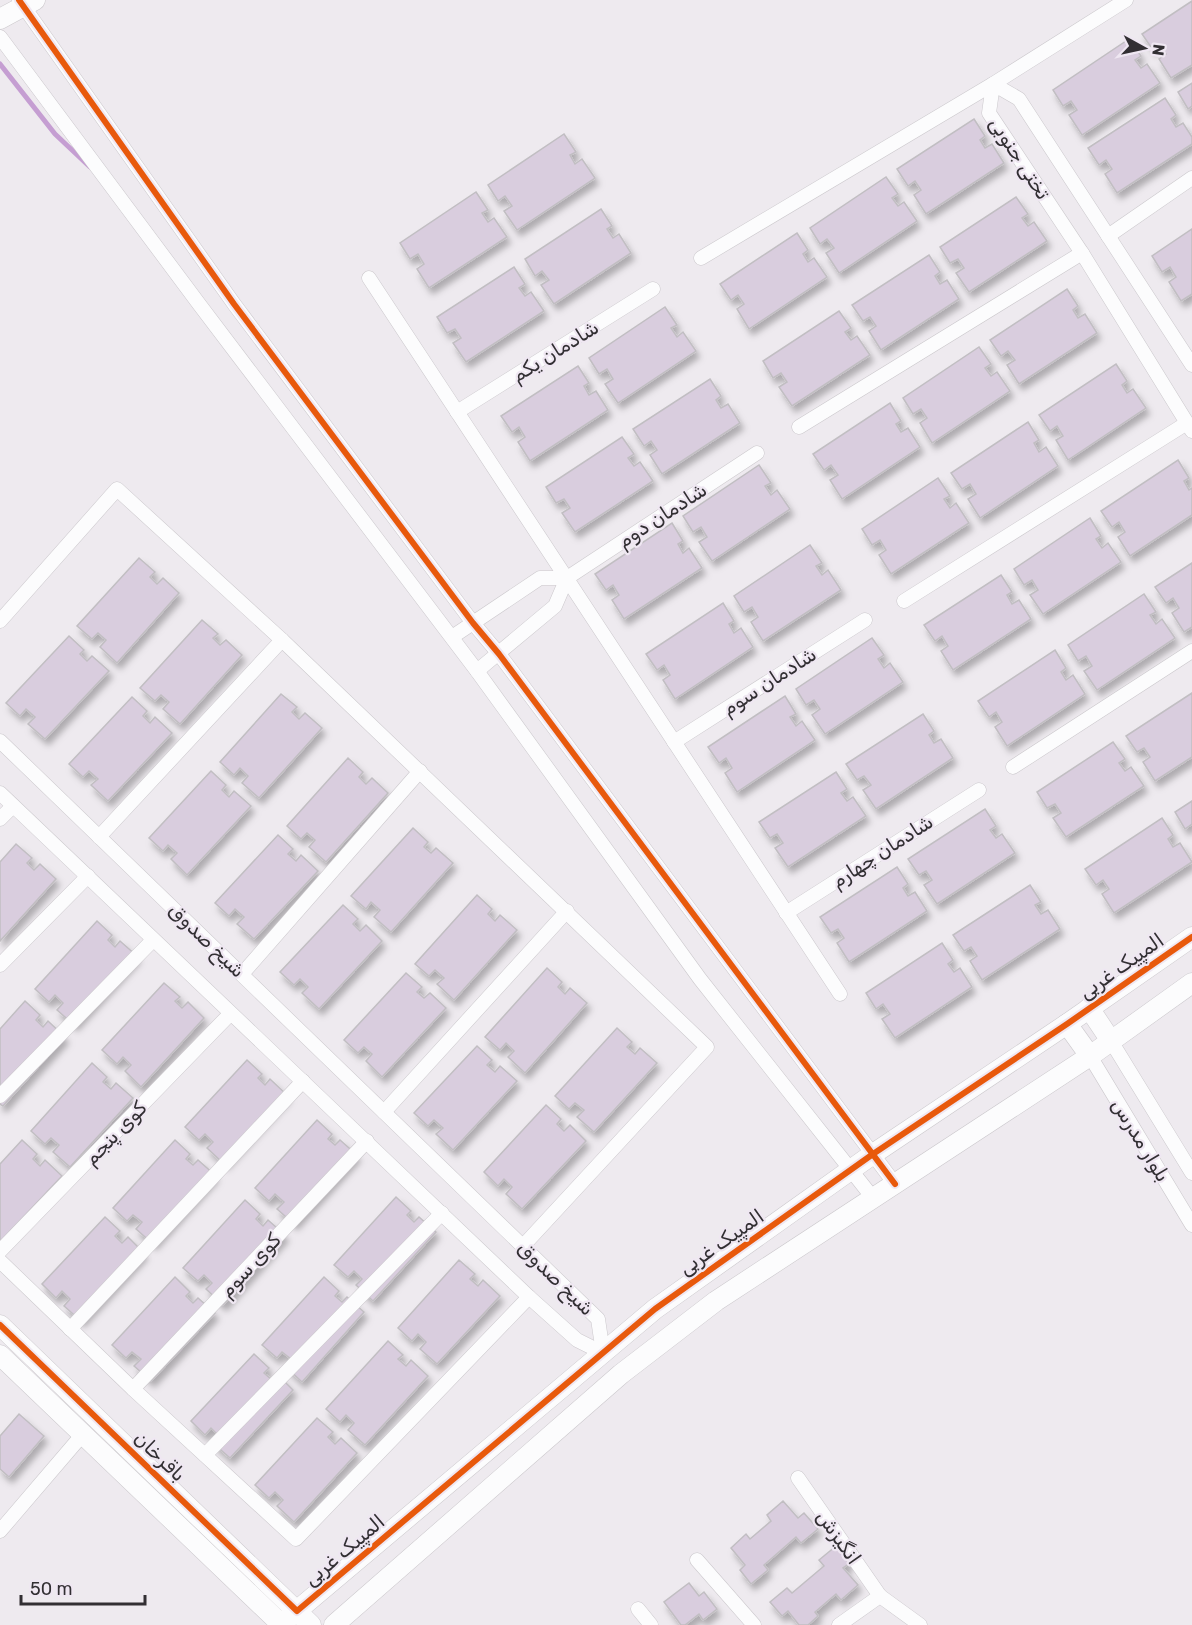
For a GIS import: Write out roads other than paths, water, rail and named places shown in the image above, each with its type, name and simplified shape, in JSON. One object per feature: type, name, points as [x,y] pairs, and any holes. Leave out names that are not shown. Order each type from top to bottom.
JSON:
[{"type":"street","points":[[701,258],[993,84],[1126,0]]},
{"type":"street","points":[[0,19],[26,2],[234,304],[895,1184]]},
{"type":"street","points":[[0,37],[452,637],[700,979],[873,1198]]},
{"type":"street","name":"تختی جنوبی","points":[[1189,427],[1082,253],[989,113],[993,84],[1019,99],[1192,365]]},
{"type":"street","points":[[1108,236],[1192,178]]},
{"type":"street","points":[[799,427],[1082,253]]},
{"type":"street","points":[[369,278],[840,994]]},
{"type":"street","name":"شادمان یکم","points":[[457,412],[653,289]]},
{"type":"street","points":[[904,601],[1189,427]]},
{"type":"street","name":"شادمان دوم","points":[[567,578],[757,453]]},
{"type":"street","points":[[0,621],[117,489],[282,640],[707,1047],[523,1246]]},
{"type":"street","points":[[452,637],[540,578],[567,578]]},
{"type":"street","points":[[477,671],[555,606],[567,578]]},
{"type":"street","name":"شادمان سوم","points":[[674,742],[865,620]]},
{"type":"street","points":[[99,837],[282,640]]},
{"type":"street","points":[[1013,767],[1192,651]]},
{"type":"street","name":"شیخ صدوق","points":[[0,741],[598,1319],[603,1353]]},
{"type":"street","points":[[242,974],[420,771]]},
{"type":"street","name":"شادمان چهارم","points":[[786,913],[979,790]]},
{"type":"street","name":"شیخ صدوق","points":[[0,793],[529,1297],[577,1340],[603,1353]]},
{"type":"street","points":[[0,819],[13,806]]},
{"type":"street","points":[[0,965],[88,876]]},
{"type":"street","points":[[384,1112],[567,911]]},
{"type":"street","name":"المپیک غربی","points":[[281,1625],[304,1618],[655,1309],[873,1154],[1192,937]]},
{"type":"street","points":[[0,1096],[153,940]]},
{"type":"street","points":[[334,1625],[621,1374],[716,1301],[1090,1056],[1192,983]]},
{"type":"street","points":[[1089,1008],[1111,1041]]},
{"type":"street","name":"کوی پنجم","points":[[0,1251],[230,1014]]},
{"type":"street","points":[[1067,1024],[1090,1056]]},
{"type":"street","name":"بلوار مدرس","points":[[1111,1041],[1192,1173]]},
{"type":"street","name":"بلوار مدرس","points":[[1090,1056],[1192,1225]]},
{"type":"street","points":[[70,1329],[303,1081]]},
{"type":"street","name":"کوی سوم","points":[[133,1389],[367,1141]]},
{"type":"street","points":[[205,1455],[442,1213]]},
{"type":"street","points":[[0,1261],[133,1389],[296,1539],[529,1297]]},
{"type":"street","name":"باقرخان","points":[[0,1324],[304,1618]]},
{"type":"street","points":[[603,1353],[621,1374]]},
{"type":"street","name":"باقرخان","points":[[0,1355],[281,1625]]},
{"type":"street","points":[[0,1531],[83,1434]]},
{"type":"street","name":"انگیزش","points":[[798,1478],[880,1596],[920,1625]]},
{"type":"street","points":[[697,1560],[754,1625]]},
{"type":"street","points":[[839,1625],[880,1596]]},
{"type":"street","points":[[638,1609],[651,1625]]},
{"type":"waterway","points":[[0,64],[55,134],[90,167]]}]
